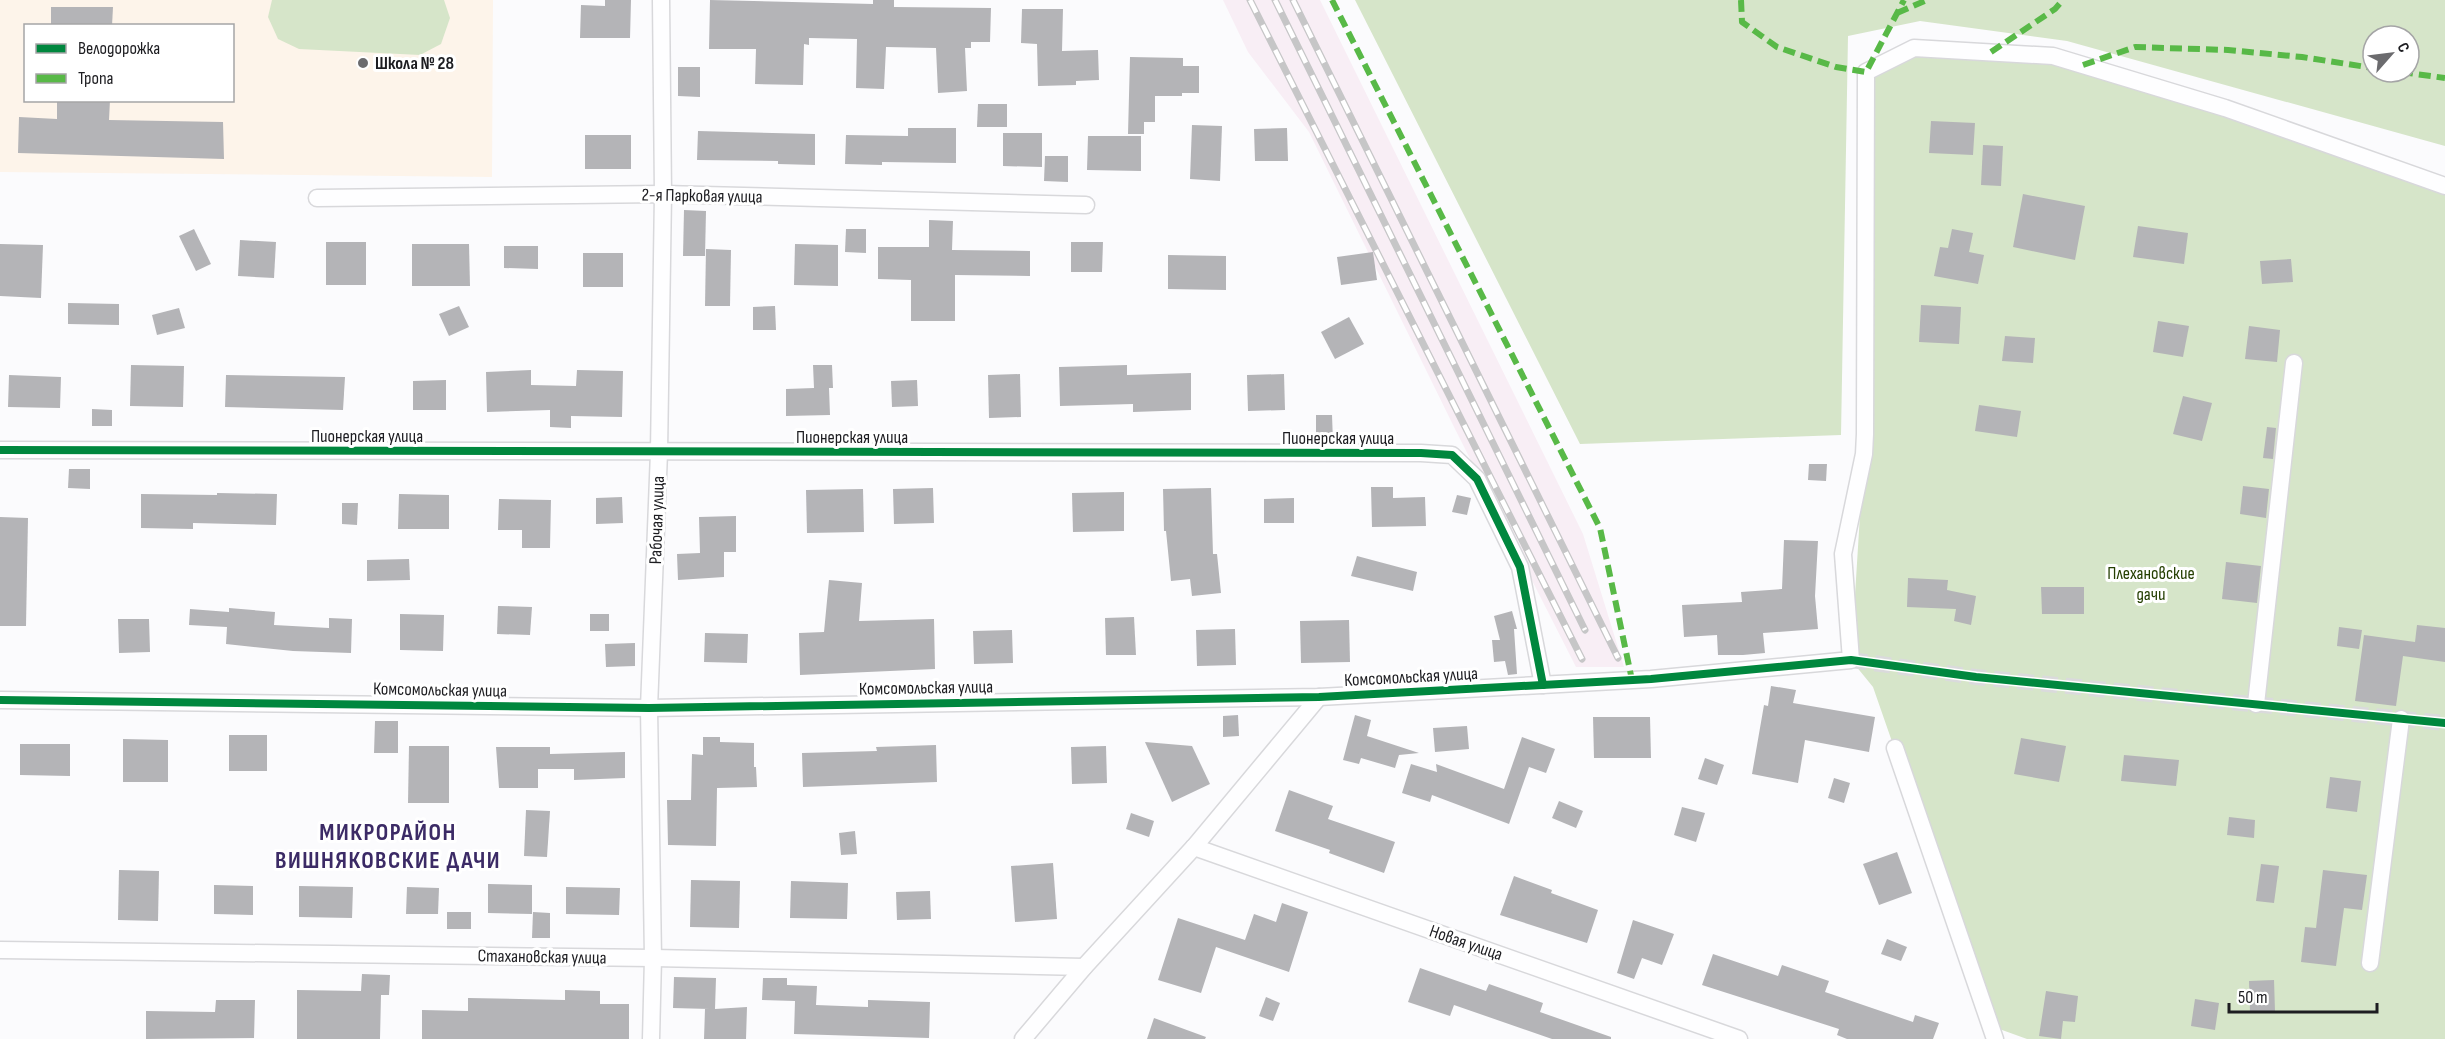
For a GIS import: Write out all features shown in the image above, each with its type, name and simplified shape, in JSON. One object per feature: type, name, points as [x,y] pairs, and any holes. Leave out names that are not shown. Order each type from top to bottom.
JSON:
[{"type":"street","name":"Рабочая улица","points":[[651,1039],[653,958],[649,708],[659,452],[663,194],[661,0]]},
{"type":"street","name":"Комсомольская улица","points":[[0,700],[649,708],[1319,697],[1651,679],[1851,660],[1844,554],[1864,454],[1865,434],[1866,72],[1914,48],[2053,56],[2225,108],[2445,186]]},
{"type":"street","name":"2-я Парковая улица","points":[[317,198],[663,194],[1086,205]]},
{"type":"street","points":[[2256,704],[2294,363]]},
{"type":"street","name":"Пионерская улица","points":[[0,450],[1452,455],[1477,479],[1520,567],[1543,685]]},
{"type":"street","points":[[1023,1039],[1084,967],[1194,847],[1319,697]]},
{"type":"street","points":[[2370,963],[2401,718]]},
{"type":"street","points":[[1895,748],[1995,1039]]},
{"type":"street","name":"Новая улица","points":[[1194,847],[1739,1039]]},
{"type":"street","name":"Стахановская улица","points":[[0,951],[653,958],[1084,967]]},
{"type":"shaded area","name":"Школа № 28","points":[[0,0],[493,0],[492,177],[0,172]]},
{"type":"shaded area","points":[[1223,0],[1320,0],[1583,534],[1624,667],[1576,667],[1456,431],[1309,132],[1248,52]]},
{"type":"green space","points":[[272,0],[444,0],[450,18],[441,44],[420,55],[299,49],[278,39],[268,17]]},
{"type":"green space","points":[[1355,0],[2445,0],[2445,146],[2067,41],[1920,21],[1848,36],[1841,435],[1580,444]]},
{"type":"green space","name":"Плехановские дачи","points":[[1914,48],[2053,56],[2445,186],[2445,1039],[2027,1039],[1991,1026],[1873,687],[1851,660],[1865,434],[1866,72]]},
{"type":"building","points":[[605,0],[631,0],[630,38],[580,38],[581,5],[605,6]]},
{"type":"building","points":[[710,0],[873,4],[873,0],[894,0],[894,7],[991,8],[990,42],[971,42],[971,48],[965,48],[967,91],[938,93],[936,48],[886,47],[884,89],[856,88],[857,39],[809,38],[809,45],[804,44],[803,85],[755,84],[756,49],[709,49]]},
{"type":"building","points":[[51,7],[113,7],[112,24],[51,24]]},
{"type":"building","points":[[1022,9],[1063,9],[1062,51],[1098,50],[1099,80],[1076,81],[1076,85],[1038,86],[1037,44],[1021,43]]},
{"type":"building","points":[[1130,57],[1183,58],[1183,66],[1199,66],[1199,93],[1182,93],[1182,96],[1155,96],[1155,122],[1144,122],[1144,134],[1128,134]]},
{"type":"building","points":[[678,67],[700,67],[700,97],[678,96]]},
{"type":"building","points":[[57,102],[110,102],[109,120],[223,122],[224,159],[18,153],[19,117],[57,119]]},
{"type":"building","points":[[978,104],[1007,104],[1007,127],[977,127]]},
{"type":"building","points":[[1931,121],[1975,123],[1973,155],[1929,153]]},
{"type":"building","points":[[1192,125],[1222,126],[1220,181],[1190,179]]},
{"type":"building","points":[[908,128],[956,128],[956,163],[845,164],[846,135],[908,136]]},
{"type":"building","points":[[1287,128],[1288,161],[1255,161],[1254,129]]},
{"type":"building","points":[[698,131],[815,134],[815,165],[778,164],[778,161],[697,160]]},
{"type":"building","points":[[1003,133],[1042,133],[1042,167],[1003,166]]},
{"type":"building","points":[[585,135],[631,135],[631,169],[585,169]]},
{"type":"building","points":[[1088,136],[1141,136],[1141,171],[1087,170]]},
{"type":"building","points":[[1983,145],[2003,146],[2001,186],[1981,185]]},
{"type":"building","points":[[1045,156],[1068,156],[1068,182],[1044,181]]},
{"type":"building","points":[[2023,194],[2085,206],[2075,260],[2013,247]]},
{"type":"building","points":[[684,210],[706,211],[705,256],[683,256]]},
{"type":"building","points":[[929,220],[953,221],[952,250],[1030,251],[1030,276],[955,275],[955,321],[911,321],[911,280],[878,279],[878,247],[929,247]]},
{"type":"building","points":[[2138,226],[2188,233],[2184,264],[2133,257]]},
{"type":"building","points":[[194,229],[211,264],[196,271],[179,236]]},
{"type":"building","points":[[846,229],[866,229],[866,253],[845,252]]},
{"type":"building","points":[[1952,229],[1973,233],[1969,252],[1984,255],[1978,284],[1934,276],[1940,247],[1948,248]]},
{"type":"building","points":[[240,240],[276,242],[274,278],[238,276]]},
{"type":"building","points":[[326,242],[366,242],[366,285],[326,285]]},
{"type":"building","points":[[1071,242],[1103,242],[1102,272],[1071,272]]},
{"type":"building","points":[[0,244],[43,245],[41,298],[0,296]]},
{"type":"building","points":[[412,244],[469,244],[470,286],[412,286]]},
{"type":"building","points":[[795,244],[838,245],[838,286],[794,285]]},
{"type":"building","points":[[504,246],[538,246],[538,269],[504,268]]},
{"type":"building","points":[[706,249],[731,250],[730,306],[705,306]]},
{"type":"building","points":[[1373,252],[1377,280],[1341,285],[1337,257]]},
{"type":"building","points":[[583,253],[623,253],[623,287],[583,287]]},
{"type":"building","points":[[1168,255],[1226,256],[1226,290],[1168,289]]},
{"type":"building","points":[[2291,259],[2293,282],[2262,284],[2260,261]]},
{"type":"building","points":[[68,303],[119,304],[119,325],[68,324]]},
{"type":"building","points":[[1921,305],[1961,307],[1959,344],[1919,342]]},
{"type":"building","points":[[459,306],[469,327],[449,336],[439,314]]},
{"type":"building","points":[[775,306],[776,330],[753,330],[753,307]]},
{"type":"building","points":[[179,308],[185,328],[157,335],[152,315]]},
{"type":"building","points":[[1349,317],[1364,344],[1335,359],[1321,332]]},
{"type":"building","points":[[2158,321],[2189,326],[2183,357],[2153,352]]},
{"type":"building","points":[[2249,326],[2280,330],[2277,362],[2245,359]]},
{"type":"building","points":[[2005,336],[2035,338],[2033,363],[2002,361]]},
{"type":"building","points":[[131,365],[184,366],[183,407],[130,406]]},
{"type":"building","points":[[813,365],[832,365],[833,388],[829,388],[830,415],[786,416],[786,389],[814,388]]},
{"type":"building","points":[[1127,365],[1127,375],[1191,373],[1191,410],[1133,412],[1133,404],[1060,406],[1059,367]]},
{"type":"building","points":[[531,370],[531,385],[576,386],[577,370],[623,371],[622,417],[571,416],[571,428],[550,427],[550,410],[487,412],[486,372]]},
{"type":"building","points":[[1020,374],[1021,417],[989,418],[988,375]]},
{"type":"building","points":[[1284,374],[1285,410],[1248,411],[1247,375]]},
{"type":"building","points":[[9,375],[61,377],[60,408],[8,407]]},
{"type":"building","points":[[226,375],[345,377],[343,410],[225,407]]},
{"type":"building","points":[[446,380],[446,410],[413,410],[413,381]]},
{"type":"building","points":[[917,380],[918,406],[892,407],[891,381]]},
{"type":"building","points":[[2183,396],[2212,403],[2202,441],[2173,434]]},
{"type":"building","points":[[1979,405],[2021,411],[2017,437],[1975,431]]},
{"type":"building","points":[[92,409],[112,410],[112,426],[92,426]]},
{"type":"building","points":[[1316,415],[1332,415],[1333,442],[1316,442]]},
{"type":"building","points":[[2267,427],[2276,428],[2273,459],[2263,458]]},
{"type":"building","points":[[1809,464],[1827,464],[1826,481],[1808,480]]},
{"type":"building","points":[[69,469],[90,469],[90,489],[68,488]]},
{"type":"building","points":[[2243,486],[2269,489],[2266,518],[2240,514]]},
{"type":"building","points":[[1371,487],[1393,487],[1393,498],[1425,497],[1426,526],[1372,527]]},
{"type":"building","points":[[933,488],[934,523],[894,524],[893,489]]},
{"type":"building","points":[[1211,488],[1213,554],[1217,554],[1221,593],[1192,596],[1190,579],[1171,581],[1166,531],[1164,531],[1163,489]]},
{"type":"building","points":[[863,489],[864,532],[807,533],[806,490]]},
{"type":"building","points":[[1124,492],[1124,531],[1073,532],[1072,493]]},
{"type":"building","points":[[217,493],[277,494],[276,525],[193,523],[193,529],[141,528],[141,494],[217,495]]},
{"type":"building","points":[[399,494],[449,495],[449,529],[398,529]]},
{"type":"building","points":[[1457,495],[1471,498],[1467,515],[1452,512]]},
{"type":"building","points":[[622,497],[623,523],[596,524],[596,498]]},
{"type":"building","points":[[1294,498],[1294,523],[1264,523],[1264,499]]},
{"type":"building","points":[[499,499],[551,500],[550,548],[522,548],[522,530],[498,530]]},
{"type":"building","points":[[342,503],[358,503],[357,525],[342,524]]},
{"type":"building","points":[[736,516],[736,552],[724,552],[724,577],[678,580],[677,554],[700,553],[699,517]]},
{"type":"building","points":[[0,517],[28,518],[26,626],[0,626]]},
{"type":"building","points":[[1784,540],[1818,541],[1815,596],[1818,629],[1763,633],[1765,653],[1743,655],[1718,655],[1717,635],[1684,637],[1682,605],[1742,602],[1741,592],[1782,589]]},
{"type":"building","points":[[1357,556],[1417,572],[1413,591],[1351,576]]},
{"type":"building","points":[[409,559],[410,580],[367,581],[367,560]]},
{"type":"building","points":[[2226,562],[2261,566],[2257,603],[2222,599]]},
{"type":"building","points":[[1908,578],[1948,580],[1947,590],[1976,596],[1971,625],[1954,621],[1956,609],[1907,607]]},
{"type":"building","points":[[829,580],[862,583],[859,621],[934,619],[935,669],[800,675],[799,633],[824,632]]},
{"type":"building","points":[[2041,587],[2084,587],[2084,614],[2042,614]]},
{"type":"building","points":[[498,606],[532,607],[530,635],[497,634]]},
{"type":"building","points":[[229,608],[275,612],[274,625],[329,628],[329,618],[352,619],[351,653],[293,651],[226,644],[227,627],[189,625],[190,609],[229,612]]},
{"type":"building","points":[[1512,611],[1517,629],[1514,629],[1517,674],[1508,675],[1505,661],[1494,662],[1492,640],[1500,640],[1494,616]]},
{"type":"building","points":[[400,614],[444,615],[443,651],[400,650]]},
{"type":"building","points":[[590,614],[609,614],[609,631],[590,631]]},
{"type":"building","points":[[1134,617],[1136,655],[1106,655],[1105,618]]},
{"type":"building","points":[[118,619],[149,619],[150,652],[119,653]]},
{"type":"building","points":[[1349,620],[1350,662],[1301,663],[1300,621]]},
{"type":"building","points":[[2417,625],[2445,628],[2445,662],[2403,656],[2396,706],[2355,701],[2364,635],[2415,642]]},
{"type":"building","points":[[2339,627],[2362,630],[2359,649],[2337,646]]},
{"type":"building","points":[[1235,629],[1236,665],[1197,666],[1196,630]]},
{"type":"building","points":[[1012,630],[1013,663],[974,664],[973,631]]},
{"type":"building","points":[[705,633],[748,634],[747,663],[704,662]]},
{"type":"building","points":[[635,643],[635,666],[606,667],[605,644]]},
{"type":"building","points":[[1771,686],[1796,690],[1793,703],[1875,717],[1869,752],[1805,740],[1798,783],[1752,774],[1764,705],[1768,706]]},
{"type":"building","points":[[1238,715],[1239,736],[1223,737],[1223,716]]},
{"type":"building","points":[[1355,715],[1371,720],[1367,736],[1419,753],[1399,755],[1395,768],[1361,758],[1359,764],[1343,760]]},
{"type":"building","points":[[1593,717],[1650,717],[1651,758],[1594,758]]},
{"type":"building","points":[[375,721],[398,721],[398,753],[374,753]]},
{"type":"building","points":[[1467,726],[1469,749],[1435,752],[1433,728]]},
{"type":"building","points":[[229,735],[267,735],[267,771],[229,771]]},
{"type":"building","points":[[703,737],[720,737],[720,742],[754,743],[757,787],[717,788],[716,846],[668,845],[667,800],[691,800],[692,754],[703,755]]},
{"type":"building","points":[[1522,737],[1555,749],[1546,773],[1529,767],[1509,824],[1432,795],[1430,802],[1402,793],[1411,764],[1437,772],[1436,764],[1504,789]]},
{"type":"building","points":[[2021,738],[2066,746],[2059,782],[2014,774]]},
{"type":"building","points":[[123,739],[168,740],[168,782],[123,782]]},
{"type":"building","points":[[1145,742],[1192,746],[1210,784],[1172,802]]},
{"type":"building","points":[[20,744],[70,744],[70,776],[20,775]]},
{"type":"building","points":[[936,745],[937,782],[803,787],[802,753],[877,751],[876,747]]},
{"type":"building","points":[[409,746],[449,746],[449,803],[408,803]]},
{"type":"building","points":[[1106,746],[1107,783],[1072,784],[1071,747]]},
{"type":"building","points":[[496,747],[550,747],[550,754],[625,752],[625,778],[574,780],[574,769],[538,769],[538,788],[499,788]]},
{"type":"building","points":[[2124,755],[2179,760],[2176,786],[2121,781]]},
{"type":"building","points":[[1705,758],[1724,765],[1717,785],[1698,779]]},
{"type":"building","points":[[2330,777],[2361,781],[2357,812],[2326,808]]},
{"type":"building","points":[[1834,778],[1850,783],[1844,803],[1828,798]]},
{"type":"building","points":[[1289,790],[1333,806],[1328,819],[1395,842],[1384,873],[1329,853],[1330,850],[1275,831]]},
{"type":"building","points":[[1559,801],[1583,811],[1576,828],[1552,818]]},
{"type":"building","points":[[1682,807],[1705,813],[1696,842],[1674,835]]},
{"type":"building","points":[[526,810],[550,811],[547,857],[524,856]]},
{"type":"building","points":[[1131,813],[1154,821],[1149,837],[1126,829]]},
{"type":"building","points":[[2229,817],[2255,820],[2254,838],[2227,835]]},
{"type":"building","points":[[855,831],[857,854],[841,855],[839,833]]},
{"type":"building","points":[[1897,852],[1912,893],[1879,905],[1863,864]]},
{"type":"building","points":[[1053,863],[1057,919],[1015,922],[1011,866]]},
{"type":"building","points":[[2261,864],[2279,866],[2274,903],[2256,901]]},
{"type":"building","points":[[119,870],[159,871],[158,921],[118,920]]},
{"type":"building","points":[[2323,870],[2367,875],[2362,910],[2344,908],[2336,966],[2301,962],[2305,927],[2316,928]]},
{"type":"building","points":[[1514,876],[1552,890],[1551,893],[1598,910],[1587,943],[1500,915]]},
{"type":"building","points":[[691,880],[740,881],[739,928],[690,927]]},
{"type":"building","points":[[791,881],[848,883],[847,919],[790,918]]},
{"type":"building","points":[[488,884],[532,885],[532,914],[488,913]]},
{"type":"building","points":[[214,885],[253,886],[253,915],[214,914]]},
{"type":"building","points":[[299,886],[353,887],[352,918],[299,917]]},
{"type":"building","points":[[407,887],[439,888],[438,914],[406,914]]},
{"type":"building","points":[[566,887],[620,888],[619,915],[566,914]]},
{"type":"building","points":[[930,891],[931,919],[897,920],[896,892]]},
{"type":"building","points":[[1282,903],[1308,912],[1289,972],[1216,947],[1201,993],[1158,980],[1178,918],[1245,940],[1254,914],[1276,922]]},
{"type":"building","points":[[447,912],[471,912],[471,929],[447,929]]},
{"type":"building","points":[[533,912],[550,913],[550,938],[532,938]]},
{"type":"building","points":[[1633,920],[1674,934],[1662,965],[1642,958],[1634,979],[1617,973]]},
{"type":"building","points":[[1887,939],[1907,947],[1901,961],[1881,954]]},
{"type":"building","points":[[1713,954],[1778,976],[1782,965],[1829,981],[1825,992],[1913,1022],[1915,1015],[1939,1023],[1933,1039],[1847,1039],[1837,1035],[1839,1029],[1702,985]]},
{"type":"building","points":[[1420,968],[1486,991],[1489,984],[1543,1003],[1540,1012],[1611,1037],[1611,1039],[1552,1039],[1454,1005],[1450,1016],[1408,1002]]},
{"type":"building","points":[[362,974],[390,975],[389,995],[381,995],[380,1039],[297,1039],[297,990],[361,991]]},
{"type":"building","points":[[674,977],[716,978],[715,1009],[747,1007],[746,1039],[704,1039],[705,1009],[710,1009],[673,1008]]},
{"type":"building","points":[[763,978],[787,978],[787,985],[817,986],[816,1005],[868,1007],[868,1000],[930,1002],[929,1038],[794,1034],[795,1001],[762,1000]]},
{"type":"building","points":[[2274,980],[2275,1012],[2250,1013],[2249,981]]},
{"type":"building","points":[[565,990],[600,991],[600,1004],[629,1004],[629,1039],[422,1039],[422,1010],[468,1011],[468,998],[565,1000]]},
{"type":"building","points":[[2046,991],[2078,996],[2075,1022],[2063,1021],[2061,1039],[2039,1036]]},
{"type":"building","points":[[1266,997],[1280,1003],[1273,1021],[1259,1016]]},
{"type":"building","points":[[2195,999],[2219,1003],[2215,1030],[2191,1026]]},
{"type":"building","points":[[216,1000],[255,1000],[254,1038],[146,1039],[146,1011],[215,1012]]},
{"type":"building","points":[[1154,1018],[1206,1037],[1205,1039],[1147,1039]]},
{"type":"tunnel","points":[[1851,660],[1976,677],[2445,723]]},
{"type":"railway","points":[[1250,0],[1582,659]]},
{"type":"railway","points":[[1275,0],[1585,630]]},
{"type":"railway","points":[[1293,0],[1618,658]]},
{"type":"marked path","points":[[1332,0],[1600,528],[1632,680]]},
{"type":"marked path","points":[[1741,0],[1742,22],[1777,47],[1836,67],[1866,72],[1904,0]]},
{"type":"marked path","points":[[1897,13],[1927,0]]},
{"type":"marked path","points":[[1991,52],[2055,9],[2063,0]]},
{"type":"marked path","points":[[2083,65],[2135,47],[2228,50],[2302,57],[2361,66]]},
{"type":"marked path","points":[[2421,75],[2445,78]]},
{"type":"cycle path","points":[[0,450],[1421,453],[1452,455],[1477,479],[1520,567],[1543,685]]},
{"type":"cycle path","points":[[0,700],[649,708],[1319,697],[1651,679],[1851,660],[1976,677],[2445,723]]},
{"type":"place","name":"Школа № 28","points":[[363,63]]},
{"type":"district","name":"МИКРОРАЙОН ВИШНЯКОВСКИЕ ДАЧИ","points":[[388,846]]}]
